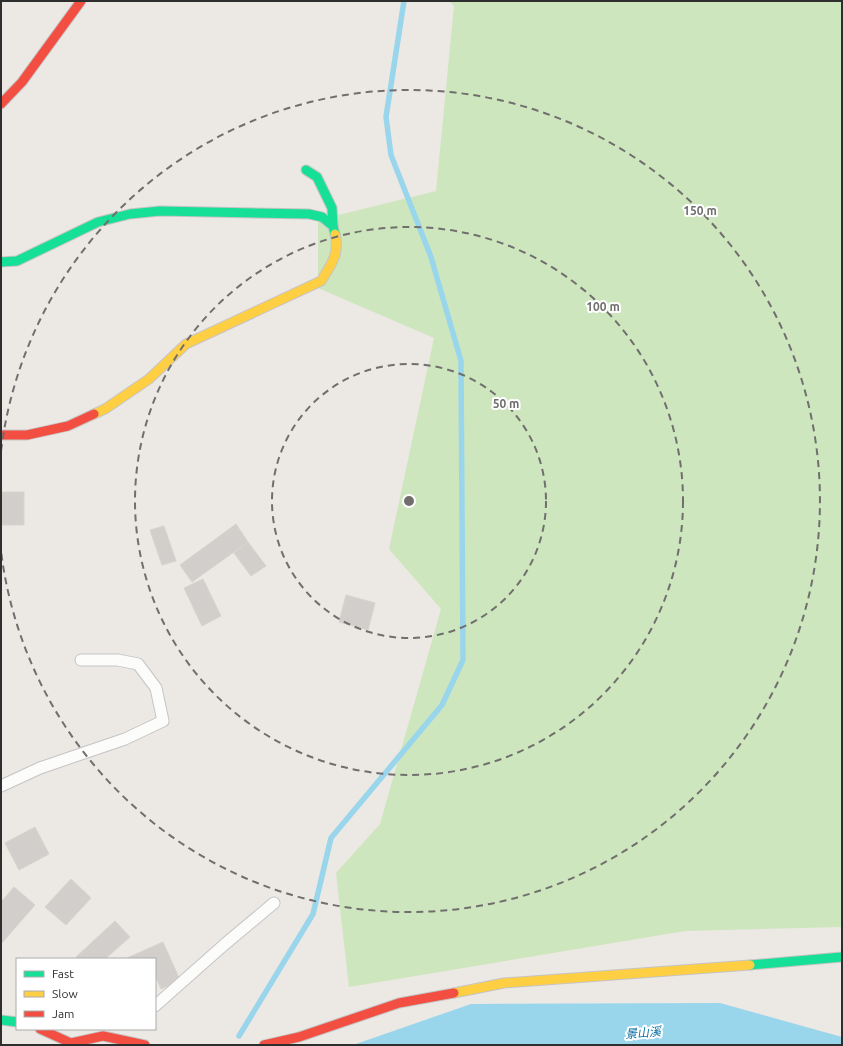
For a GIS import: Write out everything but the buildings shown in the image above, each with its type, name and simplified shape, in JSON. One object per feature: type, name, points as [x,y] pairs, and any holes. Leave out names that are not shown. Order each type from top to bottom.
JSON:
[{"type":"street","points":[[1,104],[22,82],[81,1]]},
{"type":"street","points":[[1,435],[27,435],[68,426],[105,409],[149,379],[186,344],[321,281],[334,260],[336,242],[332,208],[317,177],[306,170]]},
{"type":"street","points":[[1,262],[17,261],[98,222],[130,214],[160,211],[309,214],[322,217],[333,226]]},
{"type":"street","points":[[264,1045],[299,1037],[398,1003],[504,983],[842,956]]},
{"type":"street","points":[[1,1020],[16,1022]]},
{"type":"street","points":[[42,1030],[71,1044],[103,1036],[145,1045]]},
{"type":"lane","points":[[1,786],[40,768],[125,739],[163,721],[156,688],[138,664],[118,660],[81,660]]},
{"type":"lane","points":[[156,1005],[274,903]]},
{"type":"lane","points":[[118,1039],[128,1030]]},
{"type":"green space","points":[[449,1],[842,1],[842,927],[685,931],[349,987],[336,873],[380,824],[441,609],[389,549],[434,338],[318,288],[318,220],[436,191],[454,6]]},
{"type":"water","name":"景山溪","points":[[720,1003],[842,1037],[842,1045],[353,1045],[471,1004]]},
{"type":"waterway","points":[[239,1036],[313,914],[331,838],[442,705],[463,660],[461,361],[431,257],[391,155],[386,117],[404,1]]},
{"type":"traffic: fast","points":[[306,170],[317,177],[332,208],[333,226]]},
{"type":"traffic: fast","points":[[1,262],[17,261],[98,222],[130,214],[160,211],[309,214],[322,217],[333,226],[335,234]]},
{"type":"traffic: fast","points":[[750,965],[842,957]]},
{"type":"traffic: fast","points":[[1,1020],[16,1022]]},
{"type":"traffic: slow","points":[[94,414],[105,409],[149,379],[186,344],[321,281],[334,259],[336,248],[335,234]]},
{"type":"traffic: slow","points":[[454,993],[504,983],[750,965]]},
{"type":"traffic: jam","points":[[1,104],[22,82],[81,1]]},
{"type":"traffic: jam","points":[[1,435],[27,435],[68,426],[94,414]]},
{"type":"traffic: jam","points":[[264,1045],[299,1037],[399,1003],[454,993]]},
{"type":"traffic: jam","points":[[42,1030],[71,1043],[103,1036],[145,1045]]}]
